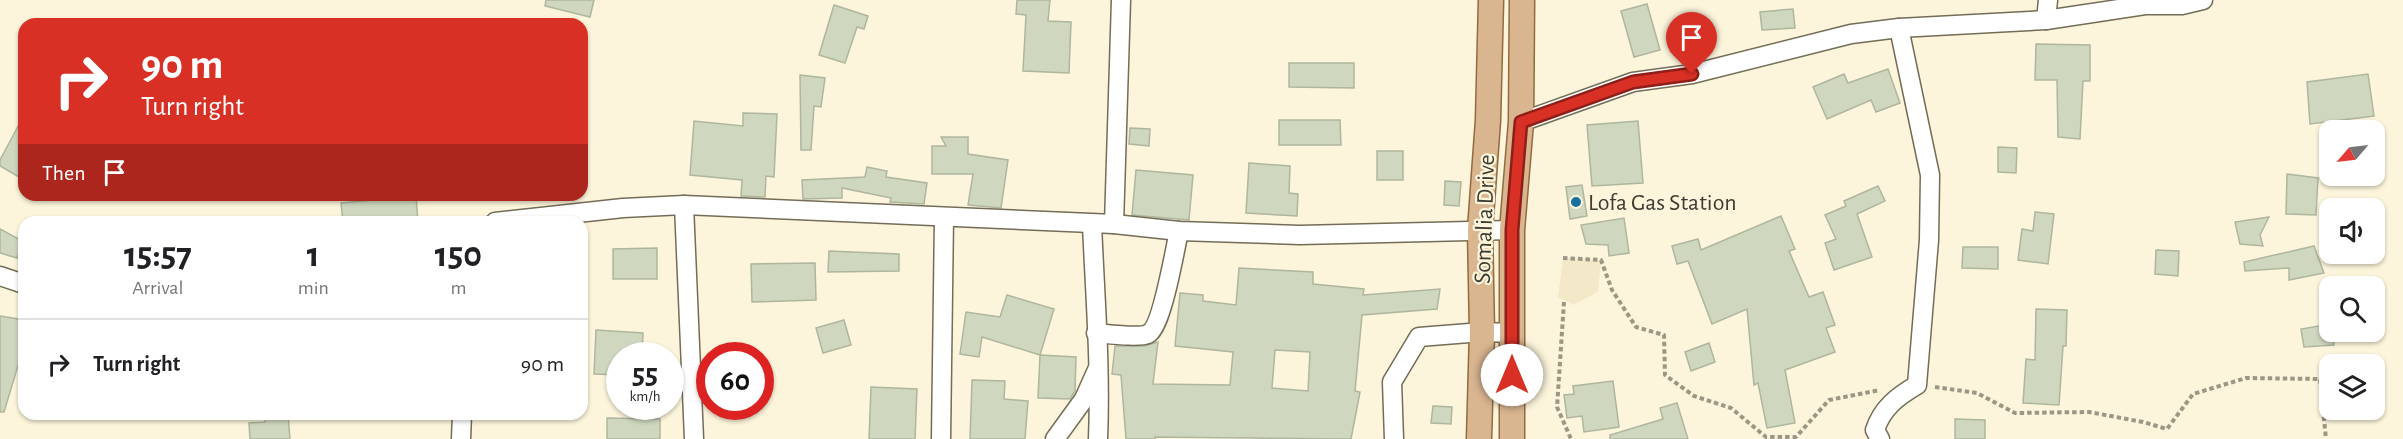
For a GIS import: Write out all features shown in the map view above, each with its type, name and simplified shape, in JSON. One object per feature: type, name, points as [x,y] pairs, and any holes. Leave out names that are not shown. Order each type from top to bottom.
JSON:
[{"type":"main road","name":"Somalia Drive","points":[[1479,439],[1482,332],[1480,230],[1488,120],[1491,0]]},
{"type":"main road","name":"Somalia Drive","points":[[1512,439],[1512,230],[1521,122],[1522,0]]},
{"type":"street","points":[[1114,224],[1121,0]]},
{"type":"street","points":[[2046,20],[2048,0]]},
{"type":"street","points":[[1521,122],[1633,82],[1692,74],[1851,34],[1899,28],[2046,20],[2145,4],[2182,5],[2203,0]]},
{"type":"street","points":[[1880,439],[1875,430],[1879,418],[1901,394],[1917,385],[1929,240],[1930,175],[1899,28]]},
{"type":"street","points":[[550,216],[624,208],[684,205],[1114,224],[1179,231],[1300,235],[1512,230]]},
{"type":"street","points":[[684,205],[694,439]]},
{"type":"street","points":[[941,439],[944,217]]},
{"type":"street","points":[[1092,224],[1096,333],[1100,365],[1098,439]]},
{"type":"street","points":[[1096,333],[1146,335],[1154,329],[1164,299],[1179,231]]},
{"type":"street","points":[[0,276],[18,282]]},
{"type":"street","points":[[1394,439],[1392,382],[1419,337],[1482,332],[1512,333]]},
{"type":"street","points":[[1055,439],[1084,399],[1100,365]]},
{"type":"street","points":[[461,439],[462,420]]},
{"type":"path","points":[[1563,258],[1601,260],[1612,290],[1636,327],[1664,335],[1665,375],[1694,396],[1731,408],[1766,437],[1796,436],[1829,400],[1883,390]]},
{"type":"path","points":[[1564,302],[1557,408],[1571,439]]},
{"type":"path","points":[[1917,385],[1977,393],[2015,413],[2089,412],[2167,429],[2193,394],[2246,378],[2320,379],[2326,439]]},
{"type":"shaded area","points":[[1563,258],[1601,260],[1598,292],[1573,305],[1558,297]]},
{"type":"building","points":[[546,0],[594,0],[590,17],[545,6]]},
{"type":"building","points":[[1017,0],[1050,0],[1048,21],[1071,22],[1069,73],[1023,71],[1026,15],[1016,14]]},
{"type":"building","points":[[1647,4],[1660,50],[1634,57],[1621,11]]},
{"type":"building","points":[[834,5],[868,16],[864,29],[857,27],[845,63],[819,55]]},
{"type":"building","points":[[1793,9],[1795,28],[1762,30],[1760,12]]},
{"type":"building","points":[[2036,44],[2090,45],[2090,81],[2083,81],[2080,139],[2058,137],[2057,80],[2035,80]]},
{"type":"building","points":[[1289,63],[1354,63],[1354,88],[1289,87]]},
{"type":"building","points":[[1888,69],[1900,103],[1876,112],[1871,100],[1827,119],[1813,87],[1844,74],[1848,83]]},
{"type":"building","points":[[2368,74],[2374,116],[2319,120],[2319,123],[2310,124],[2307,82]]},
{"type":"building","points":[[800,75],[825,78],[821,107],[814,106],[811,150],[801,150]]},
{"type":"building","points":[[743,113],[777,114],[774,177],[766,176],[765,197],[741,196],[742,180],[690,175],[694,121],[743,126]]},
{"type":"building","points":[[1279,120],[1340,120],[1341,145],[1279,145]]},
{"type":"building","points":[[1638,121],[1643,183],[1592,186],[1587,125]]},
{"type":"building","points":[[18,126],[18,176],[0,166],[0,160]]},
{"type":"building","points":[[1130,128],[1150,129],[1149,146],[1129,144]]},
{"type":"building","points":[[941,137],[968,137],[968,154],[1008,160],[1001,208],[968,205],[973,174],[932,174],[932,146],[946,146]]},
{"type":"building","points":[[1998,147],[2017,148],[2016,173],[1998,172]]},
{"type":"building","points":[[1377,151],[1403,151],[1403,180],[1377,180]]},
{"type":"building","points":[[1249,163],[1290,166],[1289,193],[1298,194],[1297,216],[1246,213]]},
{"type":"building","points":[[867,167],[887,171],[886,177],[927,183],[924,204],[890,202],[891,198],[842,188],[842,198],[803,199],[802,180],[865,177]]},
{"type":"building","points":[[1136,170],[1193,175],[1189,220],[1132,215]]},
{"type":"building","points":[[2287,174],[2318,178],[2316,215],[2286,214]]},
{"type":"building","points":[[1445,181],[1461,182],[1459,206],[1444,205]]},
{"type":"building","name":"Lofa Gas Station","points":[[1582,185],[1587,216],[1570,219],[1566,187]]},
{"type":"building","points":[[1878,186],[1885,201],[1857,214],[1872,257],[1834,270],[1825,243],[1836,239],[1825,215],[1846,206],[1844,201]]},
{"type":"building","points":[[416,201],[418,216],[342,216],[341,203]]},
{"type":"building","points":[[2035,212],[2054,214],[2048,264],[2018,260],[2022,229],[2033,231]]},
{"type":"building","points":[[1781,216],[1795,249],[1789,251],[1809,297],[1823,292],[1835,325],[1826,328],[1835,352],[1785,370],[1795,423],[1767,428],[1758,383],[1754,385],[1747,309],[1712,324],[1688,261],[1677,264],[1672,246],[1698,239],[1701,250]]},
{"type":"building","points":[[2269,217],[2260,235],[2263,246],[2240,244],[2235,222]]},
{"type":"building","points":[[1624,218],[1629,253],[1609,256],[1608,245],[1586,244],[1581,225]]},
{"type":"building","points":[[0,229],[18,239],[18,256],[17,258],[0,253]]},
{"type":"building","points":[[2314,246],[2324,273],[2289,280],[2289,268],[2245,271],[2244,262]]},
{"type":"building","points":[[1963,247],[1998,247],[1998,269],[1962,268]]},
{"type":"building","points":[[657,248],[657,279],[613,279],[613,249]]},
{"type":"building","points":[[2156,250],[2179,251],[2178,276],[2155,274]]},
{"type":"building","points":[[829,251],[899,254],[899,271],[828,272]]},
{"type":"building","points":[[815,263],[816,300],[752,302],[751,264]]},
{"type":"building","points":[[1239,268],[1313,272],[1313,284],[1364,289],[1363,295],[1440,289],[1437,309],[1362,315],[1355,391],[1360,392],[1351,439],[1155,437],[1155,439],[1126,439],[1121,375],[1112,374],[1115,346],[1145,346],[1158,342],[1153,384],[1230,385],[1233,352],[1175,346],[1180,293],[1203,295],[1203,301],[1236,305]],"holes":[[[1275,350],[1310,352],[1308,391],[1272,388]]]},
{"type":"building","points":[[1007,295],[1054,309],[1040,355],[982,337],[979,357],[960,354],[966,312],[1000,317]]},
{"type":"building","points":[[2036,309],[2067,310],[2066,346],[2063,346],[2059,405],[2023,403],[2026,359],[2035,360]]},
{"type":"building","points":[[0,316],[18,319],[18,366],[4,412],[0,412]]},
{"type":"building","points":[[844,320],[851,345],[823,353],[816,328]]},
{"type":"building","points":[[2319,326],[2319,342],[2333,342],[2334,345],[2304,347],[2301,329]]},
{"type":"building","points":[[596,330],[643,333],[643,342],[606,342],[606,374],[594,374]]},
{"type":"building","points":[[1709,343],[1715,362],[1691,371],[1685,352]]},
{"type":"building","points":[[1040,355],[1076,357],[1075,391],[1070,399],[1038,398]]},
{"type":"building","points":[[972,380],[1005,381],[1004,399],[1028,401],[1025,439],[970,439]]},
{"type":"building","points":[[1613,381],[1619,427],[1584,432],[1582,416],[1567,418],[1564,395],[1574,394],[1573,386]]},
{"type":"building","points":[[871,387],[917,389],[915,439],[869,439]]},
{"type":"building","points":[[1677,403],[1688,439],[1610,439],[1610,435],[1663,419],[1660,408]]},
{"type":"building","points":[[1433,406],[1452,407],[1451,424],[1431,423]]},
{"type":"building","points":[[1955,419],[1985,420],[1985,439],[1955,439]]},
{"type":"building","points":[[265,420],[288,420],[290,439],[250,439],[249,423],[265,422]]},
{"type":"building","points":[[607,420],[660,420],[660,439],[607,439]]},
{"type":"place","name":"Lofa Gas Station","points":[[1576,202]]},
{"type":"route","points":[[1512,375],[1512,230],[1521,122],[1633,82],[1692,74]]}]
